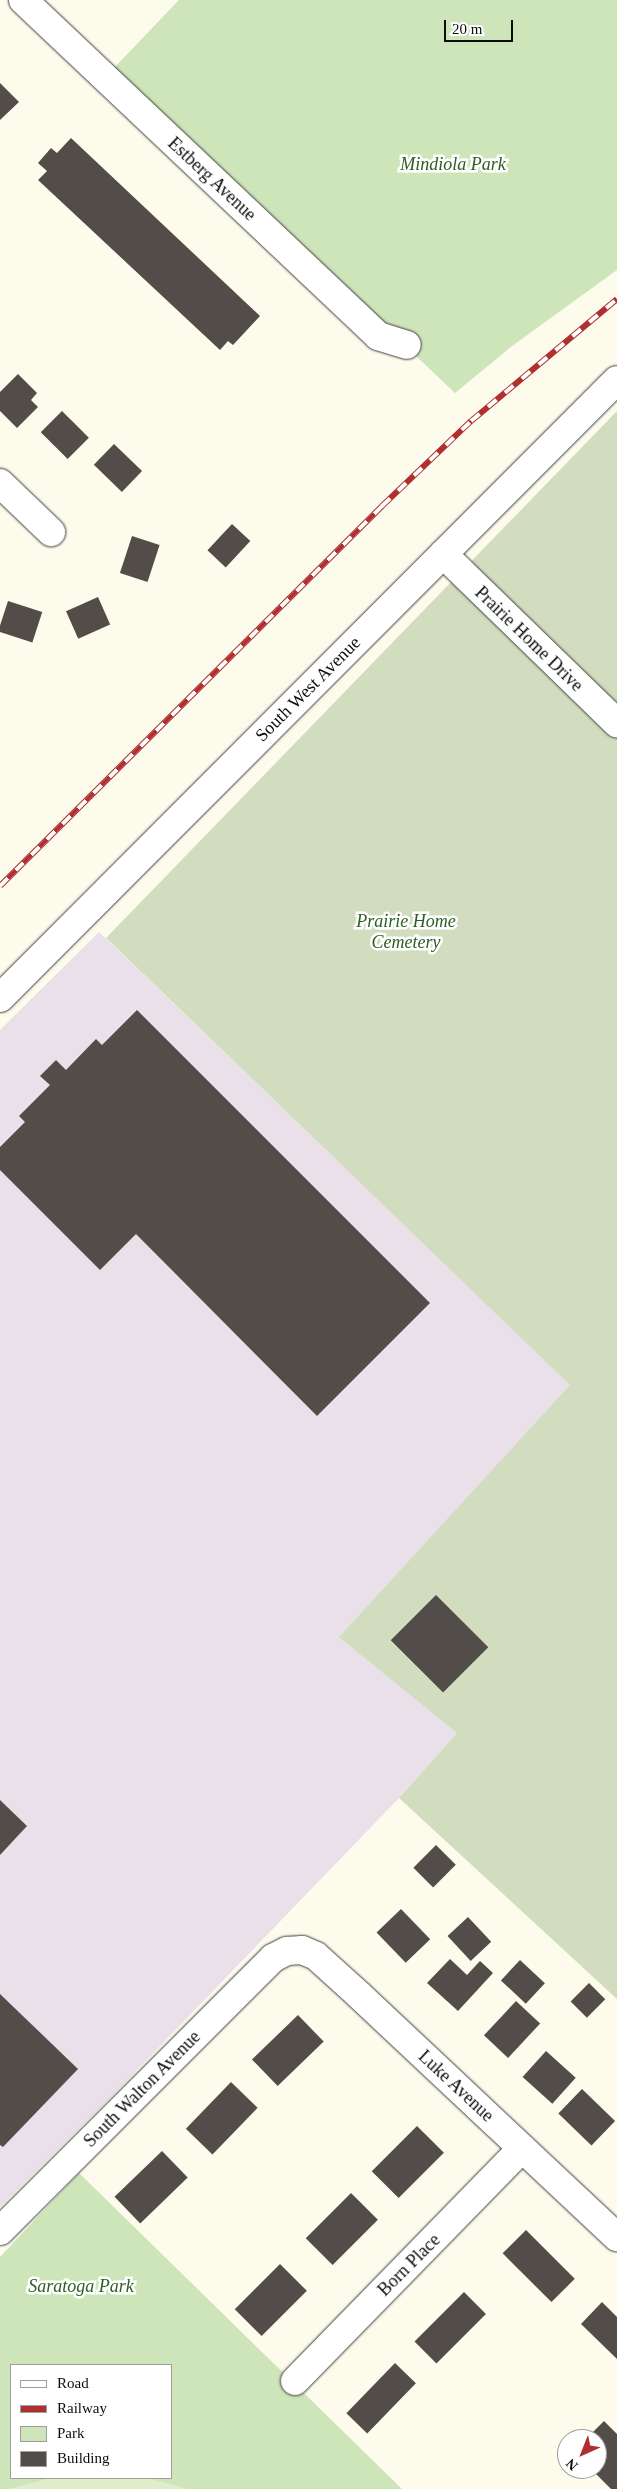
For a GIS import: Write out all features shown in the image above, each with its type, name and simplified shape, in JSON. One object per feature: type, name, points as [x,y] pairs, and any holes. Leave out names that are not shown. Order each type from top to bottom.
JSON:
[{"type":"street","name":"Estberg Avenue","points":[[23,0],[378,336],[407,345]]},
{"type":"street","name":"South West Avenue","points":[[0,998],[617,380]]},
{"type":"street","points":[[0,483],[51,532]]},
{"type":"street","name":"Prairie Home Drive","points":[[443,554],[617,723]]},
{"type":"street","name":"Luke Avenue","points":[[287,1951],[302,1950],[316,1956],[617,2237]]},
{"type":"street","name":"South Walton Avenue","points":[[0,2232],[273,1958],[287,1951]]},
{"type":"street","name":"Born Place","points":[[295,2381],[522,2148]]},
{"type":"shaded area","points":[[99,932],[571,1385],[340,1636],[457,1733],[399,1798],[111,2097],[0,2207],[0,1030]]},
{"type":"green space","name":"Mindiola Park","points":[[179,0],[617,0],[617,270],[512,346],[455,393],[113,69]]},
{"type":"green space","name":"Prairie Home Cemetery","points":[[617,411],[617,1999],[399,1798],[457,1733],[339,1637],[570,1385],[106,938]]},
{"type":"green space","name":"Saratoga Park","points":[[79,2173],[402,2489],[0,2489],[0,2257]]},
{"type":"green space","points":[[46,2479],[152,2479],[187,2489],[9,2489]]},
{"type":"building","points":[[0,83],[19,102],[0,120]]},
{"type":"building","points":[[71,138],[260,316],[233,345],[228,341],[220,350],[38,180],[47,171],[38,163],[51,148],[57,153]]},
{"type":"building","points":[[18,374],[37,393],[31,400],[38,407],[17,428],[0,411],[0,392]]},
{"type":"building","points":[[62,411],[89,438],[68,459],[41,432]]},
{"type":"building","points":[[114,444],[142,471],[122,492],[94,465]]},
{"type":"building","points":[[232,524],[250,541],[226,567],[207,550]]},
{"type":"building","points":[[132,536],[160,545],[148,582],[120,573]]},
{"type":"building","points":[[98,597],[110,624],[78,639],[66,611]]},
{"type":"building","points":[[8,601],[42,612],[32,643],[0,632],[0,626]]},
{"type":"building","points":[[137,1010],[430,1303],[317,1416],[136,1234],[100,1270],[0,1170],[0,1147],[25,1122],[19,1116],[50,1085],[40,1076],[56,1060],[66,1070],[96,1039],[102,1045]]},
{"type":"building","points":[[436,1595],[488,1647],[443,1693],[391,1640]]},
{"type":"building","points":[[0,1800],[27,1826],[0,1855]]},
{"type":"building","points":[[436,1845],[456,1865],[433,1887],[413,1868]]},
{"type":"building","points":[[401,1909],[430,1939],[406,1963],[377,1933]]},
{"type":"building","points":[[468,1917],[491,1942],[471,1961],[448,1936]]},
{"type":"building","points":[[450,1959],[467,1975],[480,1961],[493,1973],[458,2011],[427,1983]]},
{"type":"building","points":[[520,1960],[545,1983],[526,2004],[501,1980]]},
{"type":"building","points":[[589,1983],[605,1999],[587,2018],[571,2001]]},
{"type":"building","points":[[0,1994],[78,2069],[3,2147],[0,2145]]},
{"type":"building","points":[[516,2001],[540,2024],[508,2058],[484,2035]]},
{"type":"building","points":[[298,2015],[324,2042],[278,2086],[252,2059]]},
{"type":"building","points":[[546,2051],[576,2078],[552,2104],[523,2077]]},
{"type":"building","points":[[231,2082],[258,2108],[212,2154],[186,2129]]},
{"type":"building","points":[[582,2089],[615,2121],[591,2145],[558,2113]]},
{"type":"building","points":[[417,2126],[444,2153],[399,2198],[372,2171]]},
{"type":"building","points":[[162,2151],[188,2178],[140,2223],[115,2197]]},
{"type":"building","points":[[351,2193],[378,2220],[333,2265],[306,2238]]},
{"type":"building","points":[[526,2230],[575,2279],[551,2302],[503,2253]]},
{"type":"building","points":[[280,2264],[307,2291],[262,2336],[235,2309]]},
{"type":"building","points":[[464,2292],[486,2314],[436,2363],[415,2341]]},
{"type":"building","points":[[602,2302],[617,2317],[617,2359],[581,2324]]},
{"type":"building","points":[[395,2363],[416,2383],[367,2433],[346,2413]]},
{"type":"building","points":[[604,2421],[617,2434],[617,2489],[611,2489],[601,2479],[607,2479],[607,2429],[596,2429]]},
{"type":"railway","points":[[0,886],[382,506],[471,421],[617,299]]}]
